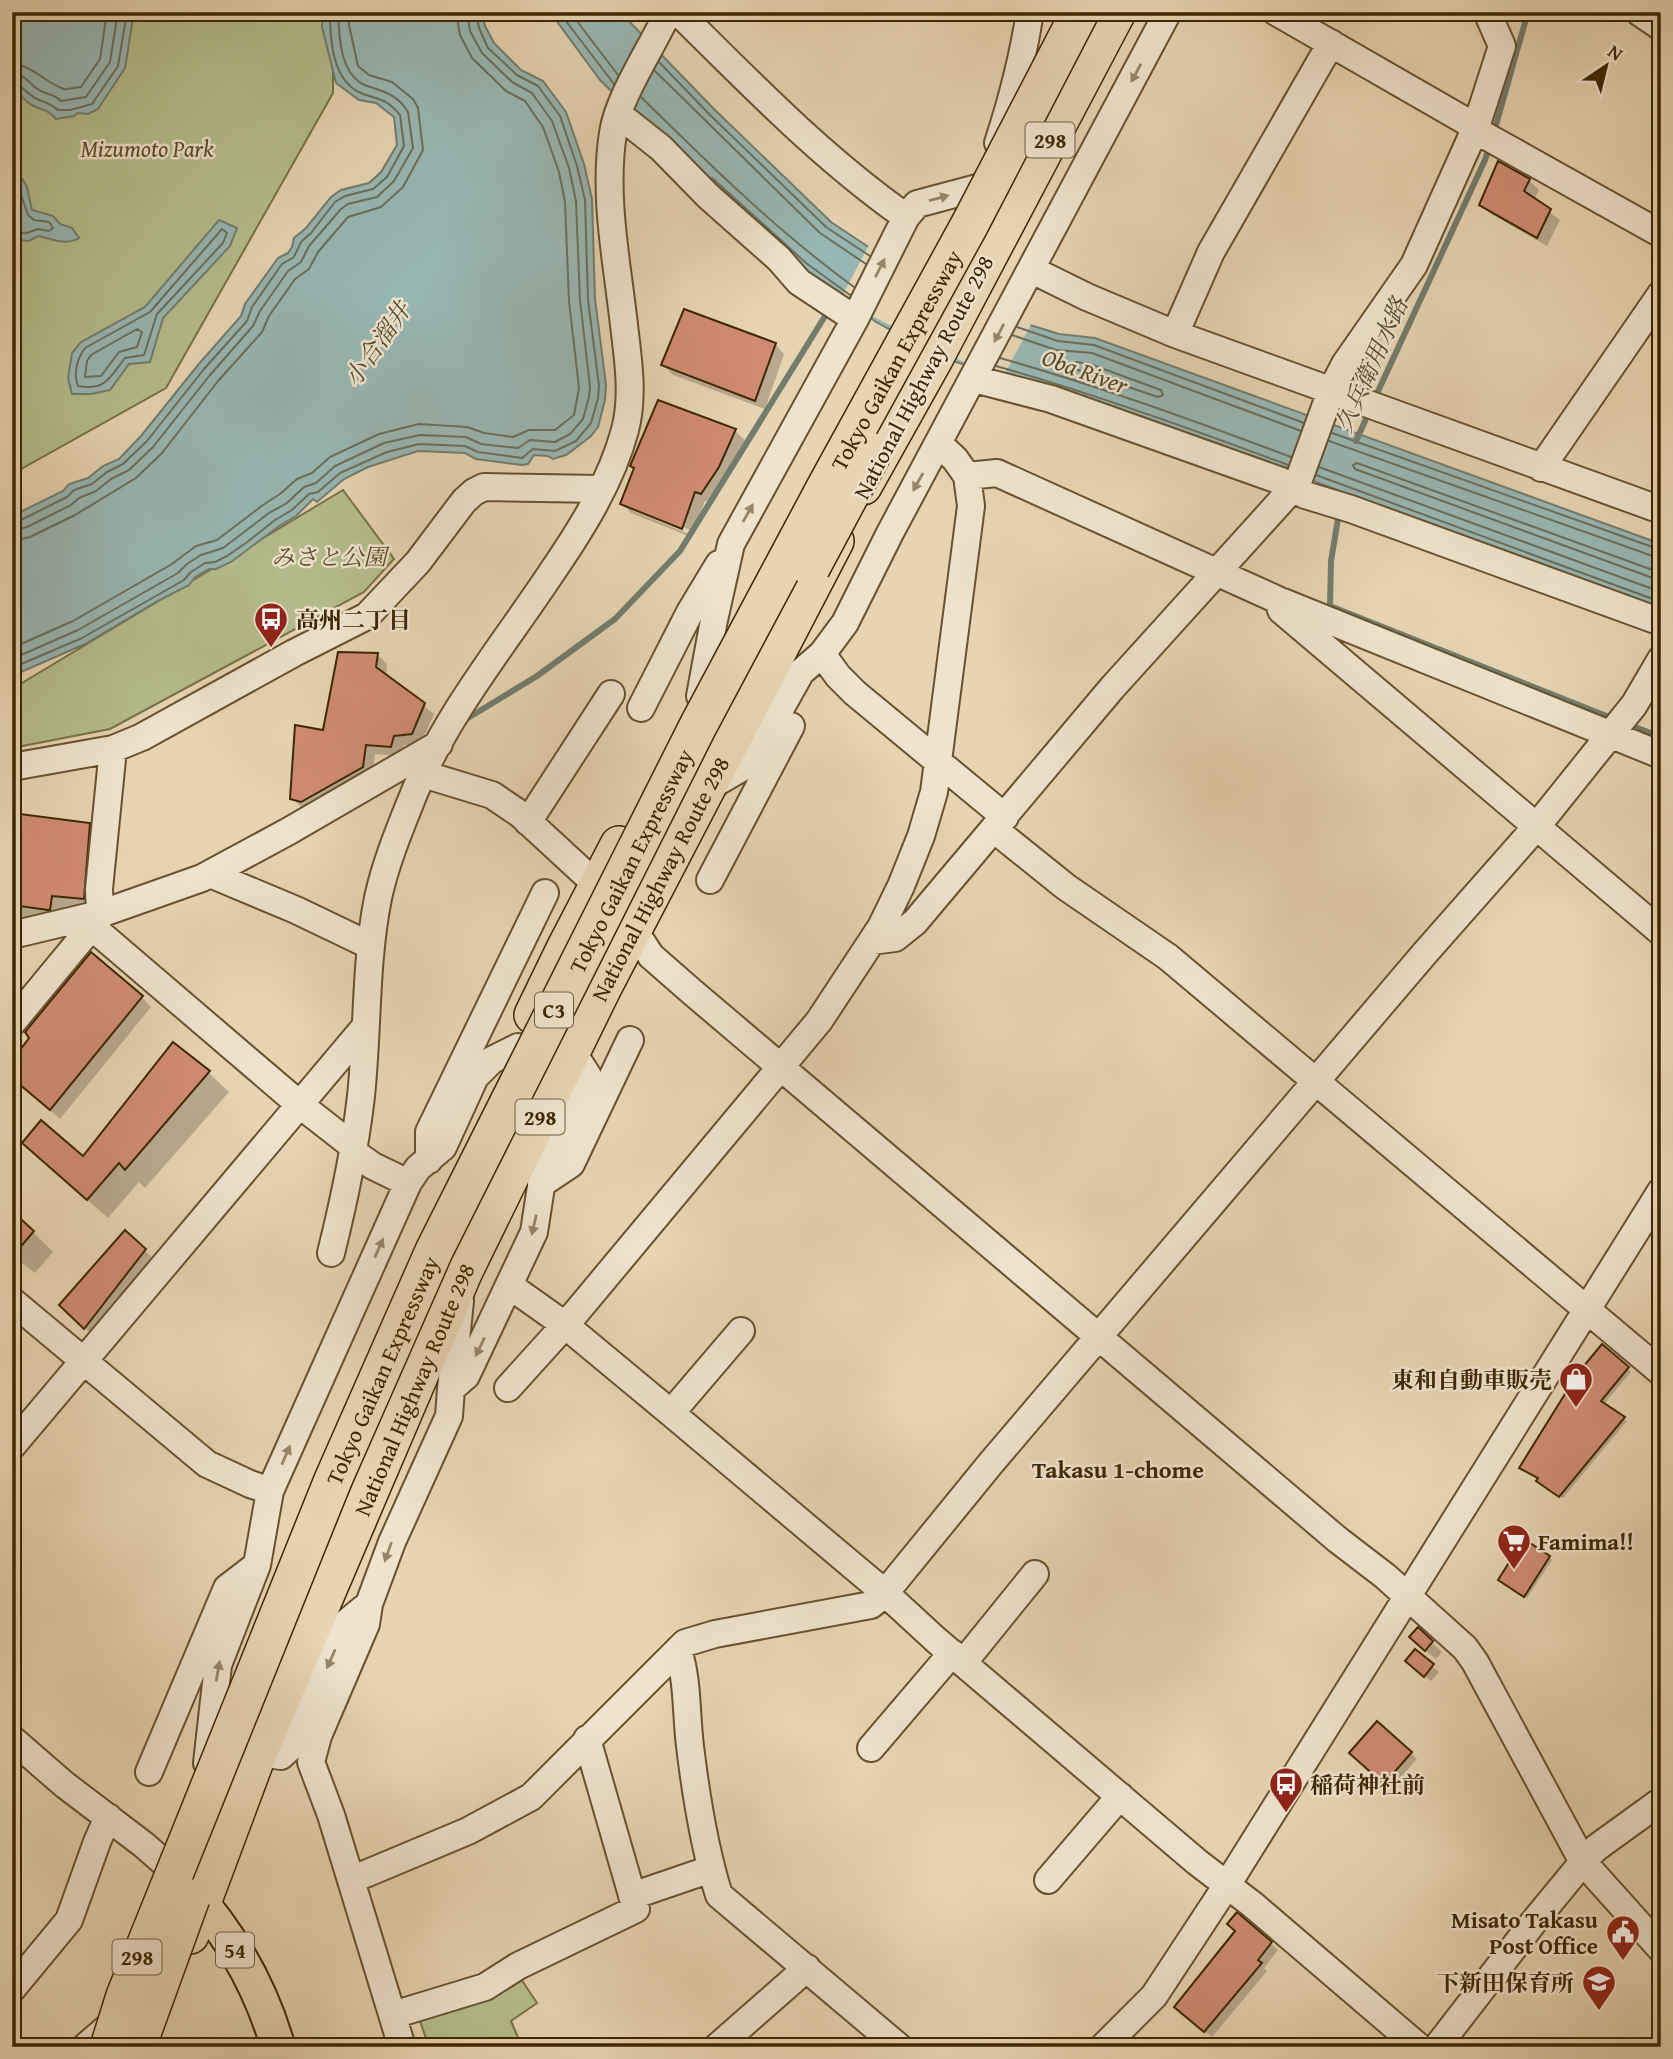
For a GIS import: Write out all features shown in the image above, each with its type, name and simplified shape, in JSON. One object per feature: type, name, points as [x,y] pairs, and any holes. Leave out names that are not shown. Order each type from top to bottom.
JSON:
[{"type":"highway","name":"National Highway Route 298","points":[[116,2040],[169,1867],[207,1763],[388,1320],[597,886],[977,188],[1069,12]]},
{"type":"highway","name":"Tokyo Gaikan Expressway","points":[[116,2040],[125,1996],[333,1480],[434,1251],[698,726],[970,224],[1080,12]]},
{"type":"highway","name":"Tokyo Gaikan Expressway","points":[[116,2040],[228,1801],[356,1487],[457,1262],[578,1009],[986,234],[1106,12]]},
{"type":"highway","name":"National Highway Route 298","points":[[151,2047],[201,1901],[258,1753],[464,1271],[572,1051],[706,789],[861,491],[934,359],[1117,12]]},
{"type":"main road","name":"54","points":[[169,1867],[201,1901],[229,1941],[264,2001],[278,2047]]},
{"type":"street","points":[[996,148],[1013,96],[1025,48],[1030,12]]},
{"type":"street","points":[[706,789],[750,763],[801,672],[822,654],[845,623],[890,533],[1168,12]]},
{"type":"street","points":[[1276,12],[1500,145],[1661,234]]},
{"type":"street","points":[[872,940],[895,937],[915,922],[1112,688],[1296,483],[1331,391],[1345,364],[1414,265],[1476,129],[1502,46],[1487,12]]},
{"type":"street","points":[[1639,12],[1661,27]]},
{"type":"street","points":[[331,1253],[345,1197],[361,1096],[370,946],[378,897],[388,860],[423,774],[439,744],[581,529],[625,430],[630,400],[628,357],[610,198],[610,157],[619,110],[669,17],[842,170],[906,217]]},
{"type":"street","points":[[1175,334],[1211,252],[1331,43]]},
{"type":"street","points":[[619,110],[708,196],[779,259],[799,282],[855,318]]},
{"type":"street","points":[[641,708],[690,612],[731,544],[855,318],[906,217],[917,204],[977,188]]},
{"type":"street","points":[[1028,278],[1087,297],[1175,334],[1661,510]]},
{"type":"street","points":[[1541,468],[1661,294]]},
{"type":"street","points":[[974,379],[1051,399],[1281,481],[1296,483],[1305,495],[1351,509],[1661,622]]},
{"type":"street","points":[[508,1388],[565,1325],[819,1021],[872,940],[901,886],[921,836],[934,792],[971,506],[967,476],[955,459],[939,444]]},
{"type":"street","points":[[967,476],[997,473],[1278,600],[1661,755]]},
{"type":"street","points":[[12,767],[113,749],[142,737],[372,612],[418,562],[464,501],[484,487],[601,489]]},
{"type":"street","points":[[700,696],[731,544]]},
{"type":"street","points":[[1278,600],[1281,610],[1661,932]]},
{"type":"street","points":[[822,654],[855,693],[938,763],[1066,887],[1168,957],[1661,1373]]},
{"type":"street","points":[[710,880],[814,682],[822,654]]},
{"type":"street","points":[[351,1880],[468,1831],[531,1797],[685,1643],[715,1634],[871,1605],[885,1593],[991,1463],[1425,953],[1537,826],[1634,705],[1653,690],[1661,659]]},
{"type":"street","points":[[528,822],[611,694]]},
{"type":"street","points":[[12,935],[98,918],[210,874],[439,744]]},
{"type":"street","points":[[12,1024],[98,918],[113,749]]},
{"type":"street","points":[[423,774],[492,795],[528,822],[597,886],[634,930],[650,956],[1338,1540],[1385,1576],[1465,1648],[1583,1862],[1661,1949]]},
{"type":"street","points":[[210,874],[296,910],[370,946]]},
{"type":"street","points":[[429,1160],[429,1132],[545,893]]},
{"type":"street","points":[[98,918],[299,1104],[373,1166],[408,1183]]},
{"type":"street","points":[[12,1446],[366,1027]]},
{"type":"street","points":[[541,1184],[571,1164],[630,1040]]},
{"type":"street","points":[[207,1763],[218,1665],[257,1565],[270,1491],[408,1183],[418,1168],[443,1147],[475,1076],[492,1060],[518,1047]]},
{"type":"street","points":[[451,1389],[466,1376],[534,1232],[545,1161],[588,1076],[572,1051]]},
{"type":"street","points":[[1103,2047],[1154,1996],[1227,1885],[1661,1191]]},
{"type":"street","points":[[402,2047],[331,1815],[311,1762],[318,1736],[366,1625],[369,1604],[392,1542],[449,1416],[464,1271]]},
{"type":"street","points":[[510,1286],[565,1325],[671,1413],[1419,2047]]},
{"type":"street","points":[[12,1301],[208,1464],[270,1491]]},
{"type":"street","points":[[671,1413],[741,1331]]},
{"type":"street","points":[[149,1772],[227,1587],[257,1565]]},
{"type":"street","points":[[871,1748],[1035,1574]]},
{"type":"street","points":[[258,1753],[281,1756],[292,1746],[347,1622],[369,1604]]},
{"type":"street","points":[[678,1650],[683,1664],[699,1810],[719,1895],[899,2047]]},
{"type":"street","points":[[12,1739],[65,1785],[169,1867]]},
{"type":"street","points":[[393,2015],[485,1987],[518,1966],[636,1909],[587,1739]]},
{"type":"street","points":[[1048,1880],[1120,1796]]},
{"type":"street","points":[[1437,2047],[1583,1862],[1596,1848],[1661,1801]]},
{"type":"street","points":[[12,1989],[69,1920],[108,1817]]},
{"type":"street","points":[[632,1896],[711,1869]]},
{"type":"street","points":[[717,2047],[807,1968]]},
{"type":"street","points":[[85,2047],[116,2040]]},
{"type":"green space","name":"Mizumoto Park","points":[[12,12],[333,12],[333,93],[166,388],[12,474]]},
{"type":"green space","name":"みさと公園","points":[[343,490],[394,559],[364,592],[110,729],[12,748],[12,689]]},
{"type":"green space","points":[[519,1976],[537,2003],[511,2021],[522,2047],[429,2047],[419,2018]]},
{"type":"water","points":[[12,12],[134,12],[125,68],[98,109],[88,114],[78,113],[56,119],[47,111],[30,104],[15,90],[12,77]]},
{"type":"water","name":"小合溜井","points":[[323,12],[482,12],[485,26],[494,43],[521,70],[543,81],[566,112],[584,164],[592,199],[595,299],[606,385],[598,427],[590,437],[566,455],[553,459],[534,455],[528,464],[476,459],[465,453],[418,451],[368,467],[344,479],[317,502],[313,499],[296,516],[231,562],[216,569],[209,569],[195,577],[189,585],[85,644],[12,676],[12,516],[63,491],[69,484],[88,478],[103,466],[119,459],[241,316],[245,304],[278,258],[288,253],[294,238],[306,228],[331,197],[341,190],[369,183],[381,172],[397,145],[394,117],[376,103],[359,100],[336,83],[322,27]]},
{"type":"water","name":"Oba River","points":[[550,12],[620,12],[714,109],[831,222],[900,268],[966,305],[1059,334],[1095,338],[1661,544],[1661,609],[1169,428],[1050,389],[942,358],[876,322],[802,268],[700,177],[600,80]]},
{"type":"water","points":[[12,178],[23,180],[32,210],[53,216],[60,224],[72,228],[79,238],[64,242],[38,236],[29,241],[12,239]]},
{"type":"water","points":[[219,220],[237,228],[230,246],[163,318],[150,362],[129,364],[110,390],[72,394],[68,378],[72,353],[81,342],[145,307]]},
{"type":"pier","points":[[870,243],[902,265],[968,302],[1033,321],[1002,379],[840,300]]},
{"type":"building","points":[[1498,161],[1530,179],[1524,191],[1551,209],[1537,238],[1479,205]]},
{"type":"building","points":[[684,309],[776,343],[755,401],[661,365]]},
{"type":"building","points":[[658,400],[736,429],[719,467],[701,494],[695,492],[682,529],[620,504],[634,468],[630,466]]},
{"type":"building","points":[[338,652],[378,653],[376,667],[425,703],[412,734],[394,736],[391,747],[366,745],[363,767],[301,802],[290,799],[295,725],[323,730]]},
{"type":"building","points":[[12,813],[90,823],[84,899],[52,896],[50,910],[12,905]]},
{"type":"building","points":[[91,952],[143,996],[50,1110],[12,1078],[12,1061],[29,1038],[25,1032]]},
{"type":"building","points":[[173,1042],[210,1071],[125,1170],[119,1163],[87,1200],[22,1143],[41,1120],[83,1156]]},
{"type":"building","points":[[12,1211],[34,1231],[12,1257]]},
{"type":"building","points":[[125,1230],[146,1249],[84,1329],[59,1305]]},
{"type":"building","points":[[1602,1344],[1629,1367],[1601,1401],[1625,1417],[1559,1497],[1536,1481],[1538,1478],[1519,1468],[1578,1373]]},
{"type":"building","points":[[1524,1539],[1550,1556],[1524,1597],[1498,1580]]},
{"type":"building","points":[[1418,1627],[1433,1641],[1425,1651],[1409,1637]]},
{"type":"building","points":[[1415,1649],[1434,1664],[1424,1677],[1405,1661]]},
{"type":"building","points":[[1377,1721],[1412,1752],[1384,1784],[1349,1753]]},
{"type":"building","points":[[1237,1912],[1272,1942],[1258,1960],[1262,1963],[1204,2032],[1174,2007],[1235,1931],[1227,1924]]},
{"type":"waterway","name":"久兵衛用水路","points":[[1494,132],[1528,12]]},
{"type":"waterway","name":"久兵衛用水路","points":[[1374,400],[1490,145]]},
{"type":"waterway","points":[[463,721],[537,676],[615,619],[680,551],[830,308]]},
{"type":"waterway","name":"久兵衛用水路","points":[[1356,441],[1370,410]]},
{"type":"waterway","name":"久兵衛用水路","points":[[1339,513],[1331,561],[1330,606],[1614,719]]},
{"type":"waterway","name":"久兵衛用水路","points":[[1627,724],[1661,737]]},
{"type":"place","name":"高州二丁目","points":[[271,649]]},
{"type":"place","name":"東和自動車販売","points":[[1576,1409]]},
{"type":"place","name":"Famima!!","points":[[1514,1571]]},
{"type":"place","name":"稲荷神社前","points":[[1286,1814]]},
{"type":"place","name":"Misato Takasu Post Office","points":[[1623,1962]]},
{"type":"place","name":"下新田保育所","points":[[1599,2012]]},
{"type":"district","name":"Takasu 1-chome","points":[[1118,1469]]}]
